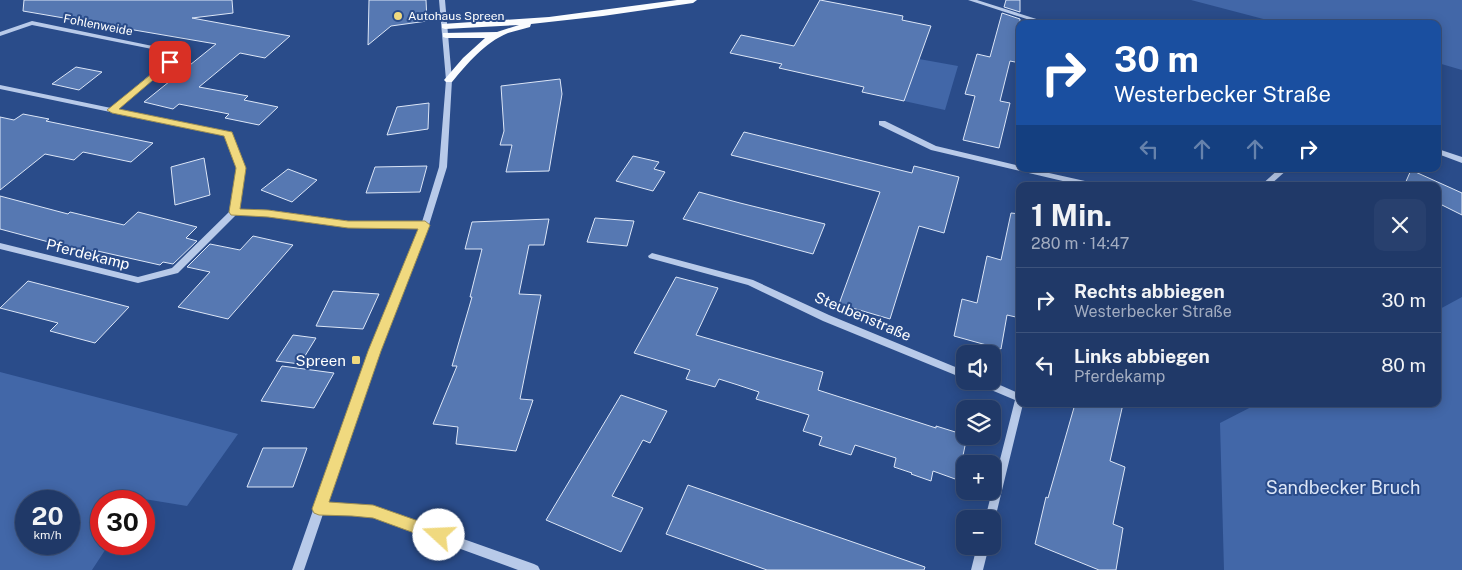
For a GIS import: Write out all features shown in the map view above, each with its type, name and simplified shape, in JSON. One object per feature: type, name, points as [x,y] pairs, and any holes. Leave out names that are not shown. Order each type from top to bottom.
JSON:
[{"type":"main road","points":[[445,31],[482,22],[547,20],[693,0]]},
{"type":"main road","points":[[445,31],[482,36],[547,20]]},
{"type":"main road","points":[[449,80],[470,56],[500,33]]},
{"type":"street","points":[[298,570],[374,351],[425,225],[443,167],[449,80],[442,0]]},
{"type":"street","points":[[971,0],[1036,20]]},
{"type":"street","name":"Fohlenweide","points":[[0,34],[32,24],[165,50],[170,62],[112,110]]},
{"type":"street","points":[[0,87],[228,134],[241,168],[234,212],[268,213],[348,224],[425,225]]},
{"type":"street","points":[[882,123],[934,148],[1016,168]]},
{"type":"street","points":[[1441,152],[1462,160]]},
{"type":"street","points":[[1033,172],[1077,182]]},
{"type":"street","points":[[1269,182],[1280,172]]},
{"type":"street","name":"Pferdekamp","points":[[0,246],[138,280],[175,271],[234,212]]},
{"type":"street","points":[[652,256],[750,282]]},
{"type":"street","name":"Steubenstraße","points":[[750,282],[826,318],[956,371]]},
{"type":"street","points":[[1001,390],[1016,396]]},
{"type":"street","points":[[992,510],[1018,407]]},
{"type":"street","points":[[319,509],[352,509],[373,512],[534,570]]},
{"type":"street","points":[[977,570],[981,555]]},
{"type":"green space","points":[[1191,0],[1462,0],[1462,70],[1441,64],[1441,20],[1268,20]]},
{"type":"green space","points":[[919,59],[958,66],[945,110],[904,101]]},
{"type":"green space","name":"Sandbecker Bruch","points":[[1462,297],[1462,570],[1224,570],[1220,423],[1251,407],[1441,407],[1441,308]]},
{"type":"green space","points":[[0,372],[238,434],[187,506],[155,501],[155,490],[90,490],[90,555],[102,555],[92,570],[0,570]]},
{"type":"building","points":[[24,0],[232,0],[233,13],[192,18],[290,36],[265,58],[240,53],[199,87],[248,96],[244,100],[278,107],[259,125],[225,118],[229,114],[179,104],[173,109],[144,102],[216,44],[23,11]]},
{"type":"building","name":"Autohaus Spreen","points":[[369,0],[426,0],[427,21],[391,26],[368,45]]},
{"type":"building","points":[[820,0],[903,16],[902,20],[931,26],[904,101],[862,92],[864,87],[779,68],[782,64],[730,53],[741,35],[794,46]]},
{"type":"building","points":[[1006,0],[1020,0],[1020,12],[1004,7]]},
{"type":"building","points":[[1002,13],[1020,19],[1016,20],[1016,62],[1010,61],[1000,101],[1010,103],[999,148],[963,140],[975,96],[965,94],[977,54],[990,57]]},
{"type":"building","points":[[76,67],[102,72],[79,90],[52,84]]},
{"type":"building","points":[[560,79],[562,94],[549,171],[506,172],[512,145],[500,145],[504,131],[501,86]]},
{"type":"building","points":[[429,103],[428,129],[387,135],[397,107]]},
{"type":"building","points":[[23,114],[49,119],[46,121],[153,143],[131,162],[83,152],[74,160],[45,154],[0,190],[0,117],[14,120]]},
{"type":"building","points":[[744,132],[912,173],[914,166],[959,177],[944,233],[919,226],[890,319],[839,304],[880,192],[731,155]]},
{"type":"building","points":[[633,156],[659,162],[654,169],[665,172],[653,191],[616,181]]},
{"type":"building","points":[[204,158],[210,195],[175,205],[171,167]]},
{"type":"building","points":[[427,166],[420,192],[366,193],[375,167]]},
{"type":"building","points":[[288,169],[317,180],[292,202],[261,190]]},
{"type":"building","points":[[1410,172],[1415,172],[1438,182],[1406,182]]},
{"type":"building","points":[[1441,184],[1462,193],[1462,215],[1441,204]]},
{"type":"building","points":[[699,192],[825,224],[813,254],[683,219]]},
{"type":"building","points":[[0,196],[68,214],[70,212],[124,225],[138,212],[197,227],[186,238],[197,241],[173,264],[163,262],[160,265],[93,250],[90,253],[0,229]]},
{"type":"building","points":[[1011,213],[1016,214],[1016,317],[1007,315],[1001,349],[1001,345],[987,345],[954,336],[962,299],[977,303],[987,256],[1001,260]]},
{"type":"building","points":[[595,218],[634,221],[627,246],[587,242]]},
{"type":"building","points":[[549,219],[544,245],[529,245],[519,294],[541,295],[520,399],[533,400],[516,451],[456,444],[458,427],[433,424],[457,366],[452,366],[472,297],[470,297],[482,249],[465,249],[472,222]]},
{"type":"building","points":[[253,236],[293,245],[228,319],[178,307],[210,272],[187,267],[210,244],[240,250]]},
{"type":"building","points":[[676,277],[718,288],[696,335],[823,372],[818,390],[936,428],[936,426],[956,432],[956,445],[965,445],[963,455],[956,455],[956,479],[933,471],[931,481],[894,467],[896,458],[855,445],[851,455],[819,445],[822,437],[803,431],[809,415],[756,399],[759,392],[719,379],[715,387],[686,379],[690,370],[634,353]]},
{"type":"building","points":[[28,281],[129,307],[95,343],[50,331],[58,323],[0,308]]},
{"type":"building","points":[[333,291],[379,294],[363,329],[316,326]]},
{"type":"building","points":[[293,335],[316,338],[300,364],[276,361]]},
{"type":"building","points":[[282,366],[334,373],[314,408],[261,401]]},
{"type":"building","points":[[621,395],[667,411],[650,443],[643,440],[612,496],[643,508],[621,552],[546,520]]},
{"type":"building","points":[[1074,407],[1122,407],[1110,461],[1125,467],[1113,524],[1123,528],[1116,570],[1099,570],[1035,544],[1046,497],[1048,498]]},
{"type":"building","points":[[263,448],[307,448],[293,487],[247,487]]},
{"type":"building","points":[[688,485],[925,567],[924,570],[767,570],[666,534]]},
{"type":"place","name":"Autohaus Spreen","points":[[398,16]]},
{"type":"place","name":"Spreen","points":[[356,360]]},
{"type":"route","points":[[170,62],[112,110],[228,134],[241,168],[234,212],[268,213],[348,224],[425,225],[374,351],[319,509],[352,509],[373,512],[439,535]]}]
